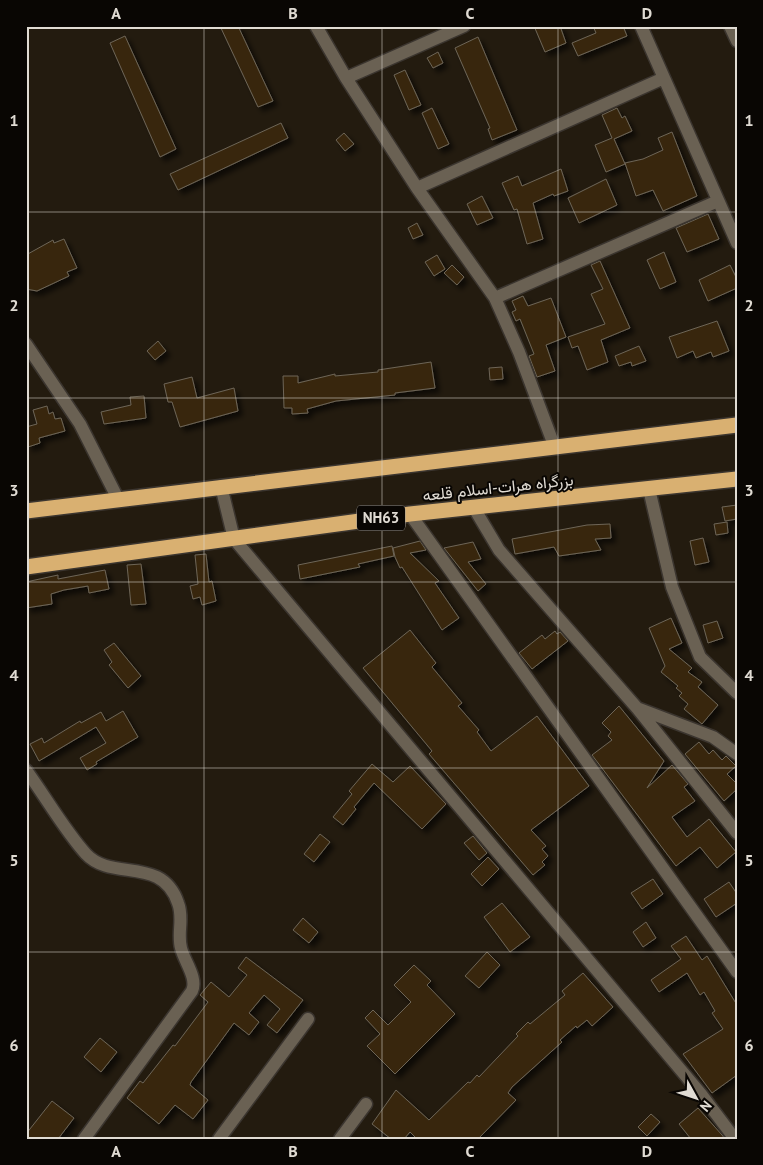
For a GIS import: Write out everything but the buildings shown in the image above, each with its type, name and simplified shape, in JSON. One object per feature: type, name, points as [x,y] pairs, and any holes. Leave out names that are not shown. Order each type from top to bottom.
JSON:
[{"type":"highway","name":"بزرگراه هرات-اسلام قلعه","points":[[26,511],[737,425]]},
{"type":"highway","name":"بزرگراه هرات-اسلام قلعه","points":[[26,567],[410,514],[737,479]]},
{"type":"street","points":[[316,26],[346,78],[417,188],[495,298],[519,352],[555,448]]},
{"type":"street","points":[[346,78],[464,26]]},
{"type":"street","points":[[642,26],[737,243]]},
{"type":"street","points":[[417,188],[664,78]]},
{"type":"street","points":[[495,298],[718,201]]},
{"type":"street","points":[[26,344],[80,424],[118,499]]},
{"type":"street","points":[[221,486],[234,539],[701,1094],[735,1139]]},
{"type":"street","points":[[649,489],[672,586],[700,657],[737,692]]},
{"type":"street","points":[[474,508],[500,550],[637,708],[737,833]]},
{"type":"street","points":[[410,514],[737,972]]},
{"type":"street","points":[[637,708],[713,738],[737,754]]},
{"type":"street","points":[[26,770],[87,855],[108,866],[153,874],[171,889],[178,903],[181,915],[181,951],[194,983],[187,998],[84,1139]]},
{"type":"street","points":[[220,1139],[308,1019]]},
{"type":"street","points":[[340,1139],[366,1104]]}]
